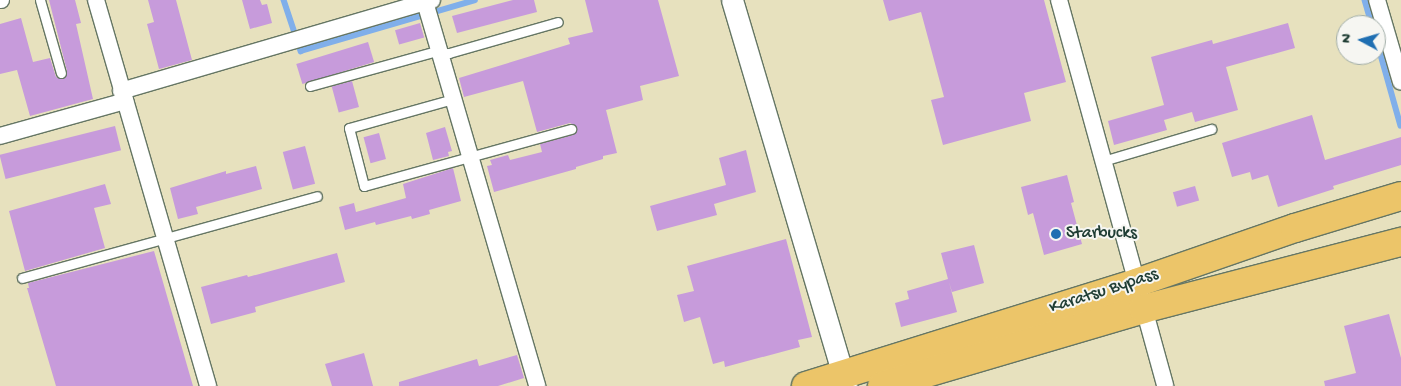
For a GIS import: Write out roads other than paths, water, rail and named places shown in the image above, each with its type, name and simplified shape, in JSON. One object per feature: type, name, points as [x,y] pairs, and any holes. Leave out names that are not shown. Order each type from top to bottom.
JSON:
[{"type":"highway","name":"Karatsu Bypass","points":[[806,386],[844,381],[1295,228],[1401,196]]},
{"type":"highway","name":"Karatsu Bypass","points":[[882,386],[1143,310],[1401,242]]},
{"type":"street","points":[[96,0],[208,386]]},
{"type":"street","points":[[732,0],[844,381]]},
{"type":"street","points":[[1059,0],[1143,310],[1166,386]]},
{"type":"street","points":[[1377,0],[1401,82]]},
{"type":"street","points":[[0,136],[296,40],[428,1],[430,19],[537,386]]},
{"type":"lane","points":[[40,0],[61,73]]},
{"type":"lane","points":[[310,86],[433,52],[449,53],[558,22]]},
{"type":"lane","points":[[454,99],[349,128],[364,186],[571,129]]},
{"type":"lane","points":[[1103,161],[1211,129]]},
{"type":"lane","points":[[22,278],[317,196]]},
{"type":"waterway","points":[[284,0],[301,51],[475,0]]},
{"type":"waterway","points":[[1365,0],[1369,15]]},
{"type":"waterway","points":[[1384,65],[1401,126]]},
{"type":"place","name":"Starbucks","points":[[1056,234]]}]
